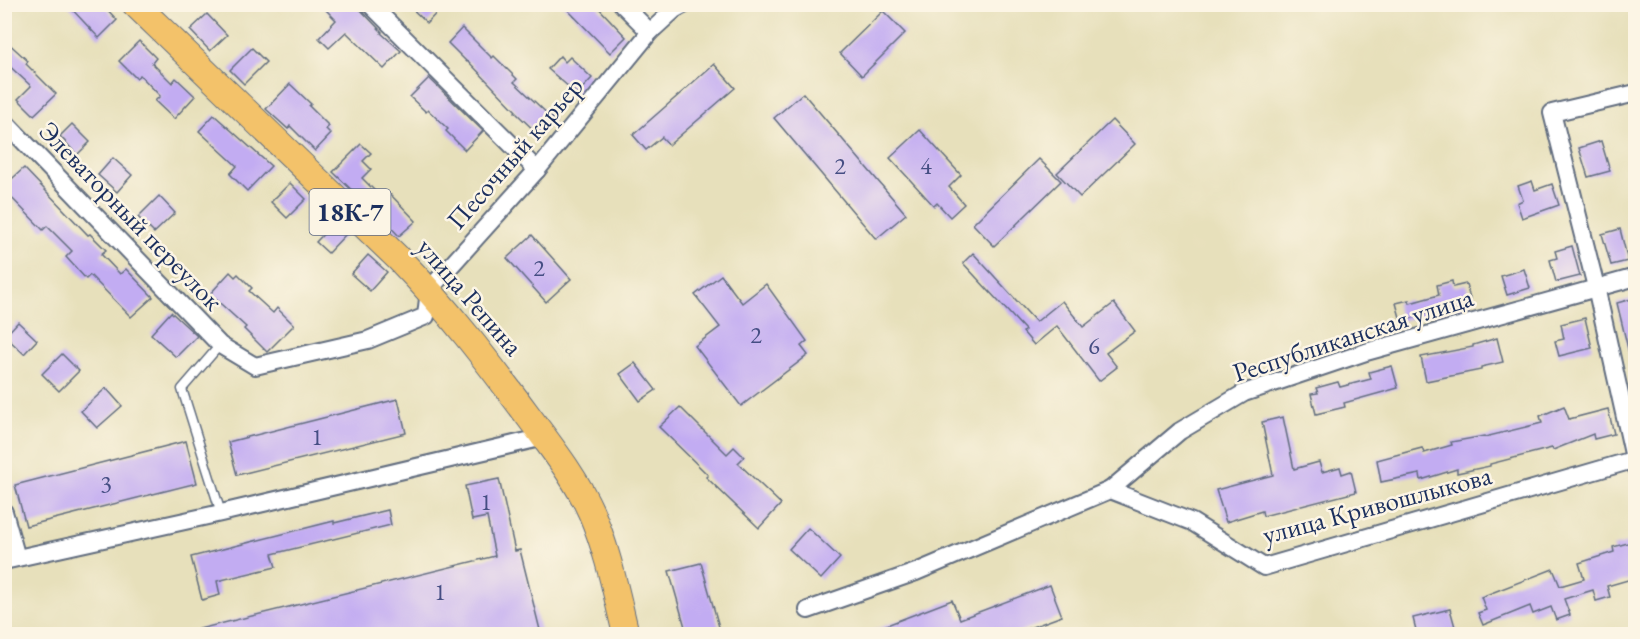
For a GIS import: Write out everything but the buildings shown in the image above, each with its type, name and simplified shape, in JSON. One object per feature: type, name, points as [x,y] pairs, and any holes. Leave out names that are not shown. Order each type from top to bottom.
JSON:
[{"type":"main road","name":"улица Репина","points":[[135,4],[429,290],[463,330],[574,480],[603,544],[626,634]]},
{"type":"street","points":[[370,4],[537,170]]},
{"type":"street","points":[[622,4],[650,32]]},
{"type":"street","name":"Песочный карьер","points":[[220,345],[255,366],[368,340],[426,316],[429,290],[537,170],[650,32],[674,10],[685,4]]},
{"type":"street","points":[[1635,93],[1552,113],[1596,287],[1635,462]]},
{"type":"street","name":"Элеваторный переулок","points":[[4,121],[220,345]]},
{"type":"street","name":"Республиканская улица","points":[[1110,490],[1180,431],[1244,393],[1366,352],[1635,277]]},
{"type":"street","points":[[4,512],[11,559],[221,513],[544,437]]},
{"type":"street","name":"улица Кривошлыкова","points":[[1110,490],[1192,522],[1264,567],[1635,462]]},
{"type":"street","points":[[808,610],[916,572],[1110,490]]},
{"type":"lane","points":[[220,345],[182,389],[221,513]]}]
